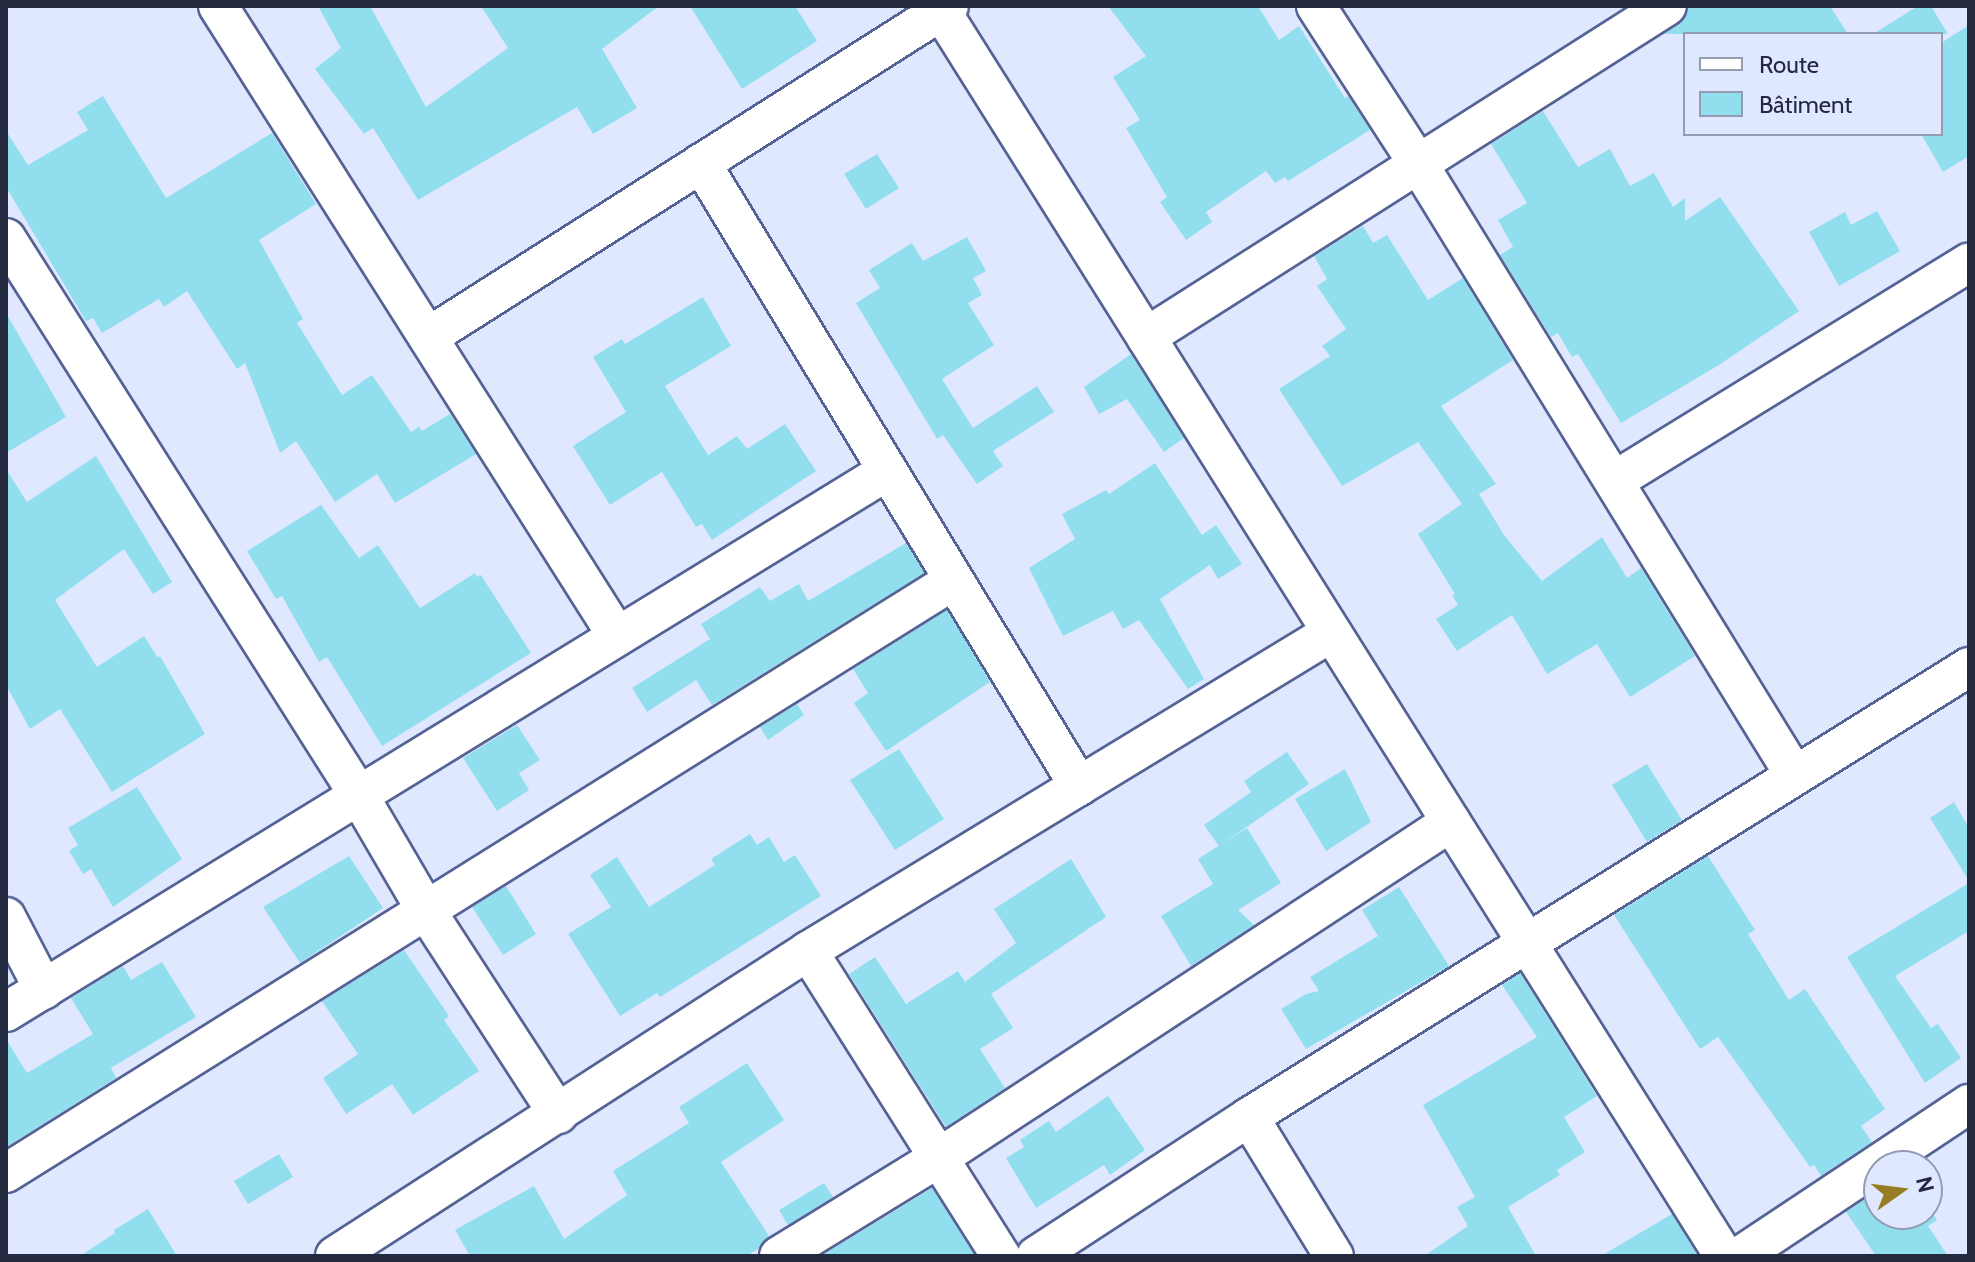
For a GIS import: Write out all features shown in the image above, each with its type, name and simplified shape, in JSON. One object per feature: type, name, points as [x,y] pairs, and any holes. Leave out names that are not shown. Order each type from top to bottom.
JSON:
[{"type":"street","points":[[218,6],[616,634]]},
{"type":"street","points":[[1316,6],[1419,165],[1795,776]]},
{"type":"street","points":[[1146,337],[1667,6]]},
{"type":"street","points":[[428,337],[943,8],[1146,337],[1724,1256]]},
{"type":"street","points":[[701,163],[1079,786]]},
{"type":"street","points":[[6,238],[358,794],[427,912],[558,1114]]},
{"type":"street","points":[[1614,481],[1969,263]]},
{"type":"street","points":[[6,1012],[616,634],[887,471]]},
{"type":"street","points":[[6,1173],[954,580]]},
{"type":"street","points":[[335,1256],[808,951],[1332,632]]},
{"type":"street","points":[[1036,1256],[1249,1117],[1969,667]]},
{"type":"street","points":[[779,1256],[940,1157],[1451,822]]},
{"type":"street","points":[[6,917],[44,990]]},
{"type":"street","points":[[808,951],[1001,1256]]},
{"type":"street","points":[[1740,1256],[1969,1104]]},
{"type":"street","points":[[1249,1117],[1334,1256]]},
{"type":"building","points":[[318,6],[370,6],[426,107],[508,48],[481,6],[659,6],[602,49],[637,108],[593,134],[577,107],[418,200],[373,128],[364,134],[315,69],[341,48]]},
{"type":"building","points":[[690,6],[795,6],[817,41],[742,89]]},
{"type":"building","points":[[1108,6],[1258,6],[1279,40],[1299,26],[1345,98],[1348,96],[1370,130],[1288,181],[1285,177],[1275,183],[1266,171],[1206,212],[1212,222],[1186,240],[1160,202],[1167,197],[1126,128],[1140,120],[1113,77],[1146,56]]},
{"type":"building","points":[[1690,6],[1830,6],[1847,32],[1664,34],[1679,24]]},
{"type":"building","points":[[1918,6],[1931,6],[1948,34],[1943,32],[1876,32]]},
{"type":"building","points":[[1969,25],[1969,156],[1943,172],[1922,136],[1943,136],[1943,42]]},
{"type":"building","points":[[103,96],[166,198],[272,133],[316,204],[259,240],[303,319],[297,323],[342,395],[372,375],[411,432],[419,427],[422,431],[450,414],[476,454],[395,503],[377,474],[335,502],[296,441],[280,453],[245,363],[237,369],[187,291],[164,307],[159,299],[102,333],[93,318],[86,321],[6,187],[6,131],[28,165],[88,130],[77,112]]},
{"type":"building","points":[[1543,111],[1578,167],[1610,149],[1630,186],[1654,173],[1673,207],[1685,198],[1685,221],[1720,197],[1799,311],[1719,365],[1621,423],[1578,354],[1572,357],[1558,333],[1551,337],[1500,255],[1513,247],[1498,220],[1527,203],[1491,144]]},
{"type":"building","points":[[877,154],[899,188],[866,209],[844,174]]},
{"type":"building","points":[[1877,211],[1900,251],[1839,286],[1809,232],[1845,212],[1851,225]]},
{"type":"building","points":[[1363,226],[1373,243],[1387,235],[1428,300],[1463,278],[1513,360],[1441,406],[1496,484],[1479,494],[1504,535],[1542,581],[1602,537],[1627,578],[1641,568],[1695,656],[1630,697],[1597,644],[1547,674],[1512,615],[1457,651],[1436,619],[1458,605],[1452,595],[1455,594],[1418,534],[1462,504],[1418,442],[1342,486],[1279,389],[1330,356],[1322,346],[1346,329],[1317,286],[1327,279],[1314,256]]},
{"type":"building","points":[[967,237],[986,271],[973,278],[982,295],[968,303],[994,345],[942,379],[973,428],[1037,386],[1054,412],[993,451],[1003,466],[977,484],[943,435],[937,439],[856,303],[880,288],[869,270],[912,243],[923,261]]},
{"type":"building","points":[[703,297],[731,346],[665,386],[708,455],[737,436],[747,449],[785,424],[816,471],[712,540],[702,524],[696,527],[662,472],[610,505],[573,446],[626,412],[593,357],[622,339],[625,344]]},
{"type":"building","points":[[6,313],[66,417],[6,453]]},
{"type":"building","points":[[1131,354],[1184,438],[1164,452],[1127,399],[1099,414],[1084,387]]},
{"type":"building","points":[[96,456],[172,582],[153,594],[124,549],[55,600],[97,667],[144,636],[158,658],[160,656],[205,734],[112,792],[60,709],[30,729],[6,685],[6,469],[27,502]]},
{"type":"building","points":[[1155,463],[1202,535],[1216,525],[1242,564],[1218,579],[1210,565],[1160,599],[1204,679],[1188,689],[1139,620],[1123,629],[1113,611],[1063,636],[1029,568],[1075,539],[1062,514],[1106,490],[1109,494]]},
{"type":"building","points":[[321,505],[359,558],[378,545],[420,608],[475,573],[477,577],[481,575],[531,653],[382,746],[327,657],[319,662],[282,596],[276,599],[247,551]]},
{"type":"building","points":[[906,543],[924,573],[712,705],[696,680],[647,712],[632,688],[710,639],[701,624],[760,587],[770,601],[799,584],[808,601]]},
{"type":"building","points":[[947,610],[990,682],[886,751],[854,703],[868,693],[853,669]]},
{"type":"building","points":[[797,704],[804,715],[768,740],[760,727]]},
{"type":"building","points":[[517,725],[540,760],[519,773],[529,790],[497,811],[463,758]]},
{"type":"building","points":[[899,749],[944,819],[895,850],[850,780]]},
{"type":"building","points":[[1287,752],[1309,784],[1219,846],[1204,825],[1251,792],[1244,781]]},
{"type":"building","points":[[1647,764],[1682,820],[1647,842],[1612,785]]},
{"type":"building","points":[[1345,769],[1371,822],[1326,851],[1295,799]]},
{"type":"building","points":[[137,787],[182,859],[113,907],[91,869],[83,874],[69,851],[78,845],[68,828]]},
{"type":"building","points":[[1954,802],[1969,828],[1969,881],[1930,818]]},
{"type":"building","points":[[1247,828],[1281,883],[1238,910],[1254,925],[1191,966],[1161,916],[1213,884],[1198,859]]},
{"type":"building","points":[[750,834],[757,845],[769,837],[784,862],[795,855],[821,896],[660,997],[657,993],[620,1016],[568,934],[611,907],[590,875],[617,857],[649,907],[715,865],[711,859]]},
{"type":"building","points":[[349,856],[383,908],[300,963],[263,907]]},
{"type":"building","points":[[1708,856],[1755,930],[1748,934],[1789,1000],[1805,989],[1885,1109],[1861,1126],[1872,1142],[1821,1176],[1814,1165],[1810,1167],[1718,1037],[1700,1049],[1614,915]]},
{"type":"building","points":[[1071,859],[1106,917],[991,994],[1013,1028],[980,1049],[1005,1088],[946,1127],[849,974],[875,957],[906,1004],[958,971],[965,982],[1016,943],[994,909]]},
{"type":"building","points":[[1969,883],[1969,931],[1895,976],[1931,1028],[1938,1024],[1961,1058],[1925,1083],[1847,957]]},
{"type":"building","points":[[506,886],[536,934],[503,955],[472,907]]},
{"type":"building","points":[[1399,887],[1449,966],[1306,1049],[1281,1009],[1306,994],[1319,991],[1310,977],[1378,936],[1362,910]]},
{"type":"building","points":[[404,950],[449,1016],[444,1020],[479,1071],[413,1115],[392,1084],[346,1114],[323,1078],[358,1054],[322,1001]]},
{"type":"building","points":[[162,962],[196,1017],[111,1068],[116,1078],[6,1147],[6,1039],[27,1073],[93,1034],[71,998],[123,966],[131,980]]},
{"type":"building","points":[[1520,973],[1597,1096],[1564,1117],[1585,1152],[1557,1170],[1560,1175],[1508,1207],[1536,1256],[1424,1256],[1468,1226],[1457,1207],[1475,1197],[1423,1105],[1537,1037],[1502,985]]},
{"type":"building","points":[[747,1063],[784,1120],[721,1162],[769,1236],[759,1248],[747,1256],[470,1256],[455,1230],[534,1186],[564,1239],[627,1195],[613,1171],[689,1123],[679,1107]]},
{"type":"building","points":[[1108,1096],[1145,1150],[1110,1175],[1104,1165],[1036,1208],[1006,1158],[1024,1147],[1020,1140],[1049,1121],[1056,1132]]},
{"type":"building","points":[[279,1154],[293,1177],[248,1204],[234,1181]]},
{"type":"building","points":[[824,1183],[833,1197],[788,1225],[779,1210]]},
{"type":"building","points":[[932,1188],[975,1256],[821,1256]]},
{"type":"building","points":[[1863,1201],[1863,1230],[1931,1230],[1948,1256],[1876,1256],[1846,1212]]},
{"type":"building","points":[[148,1209],[177,1256],[80,1256],[115,1233],[114,1230]]},
{"type":"building","points":[[1672,1214],[1698,1256],[1601,1256]]}]
